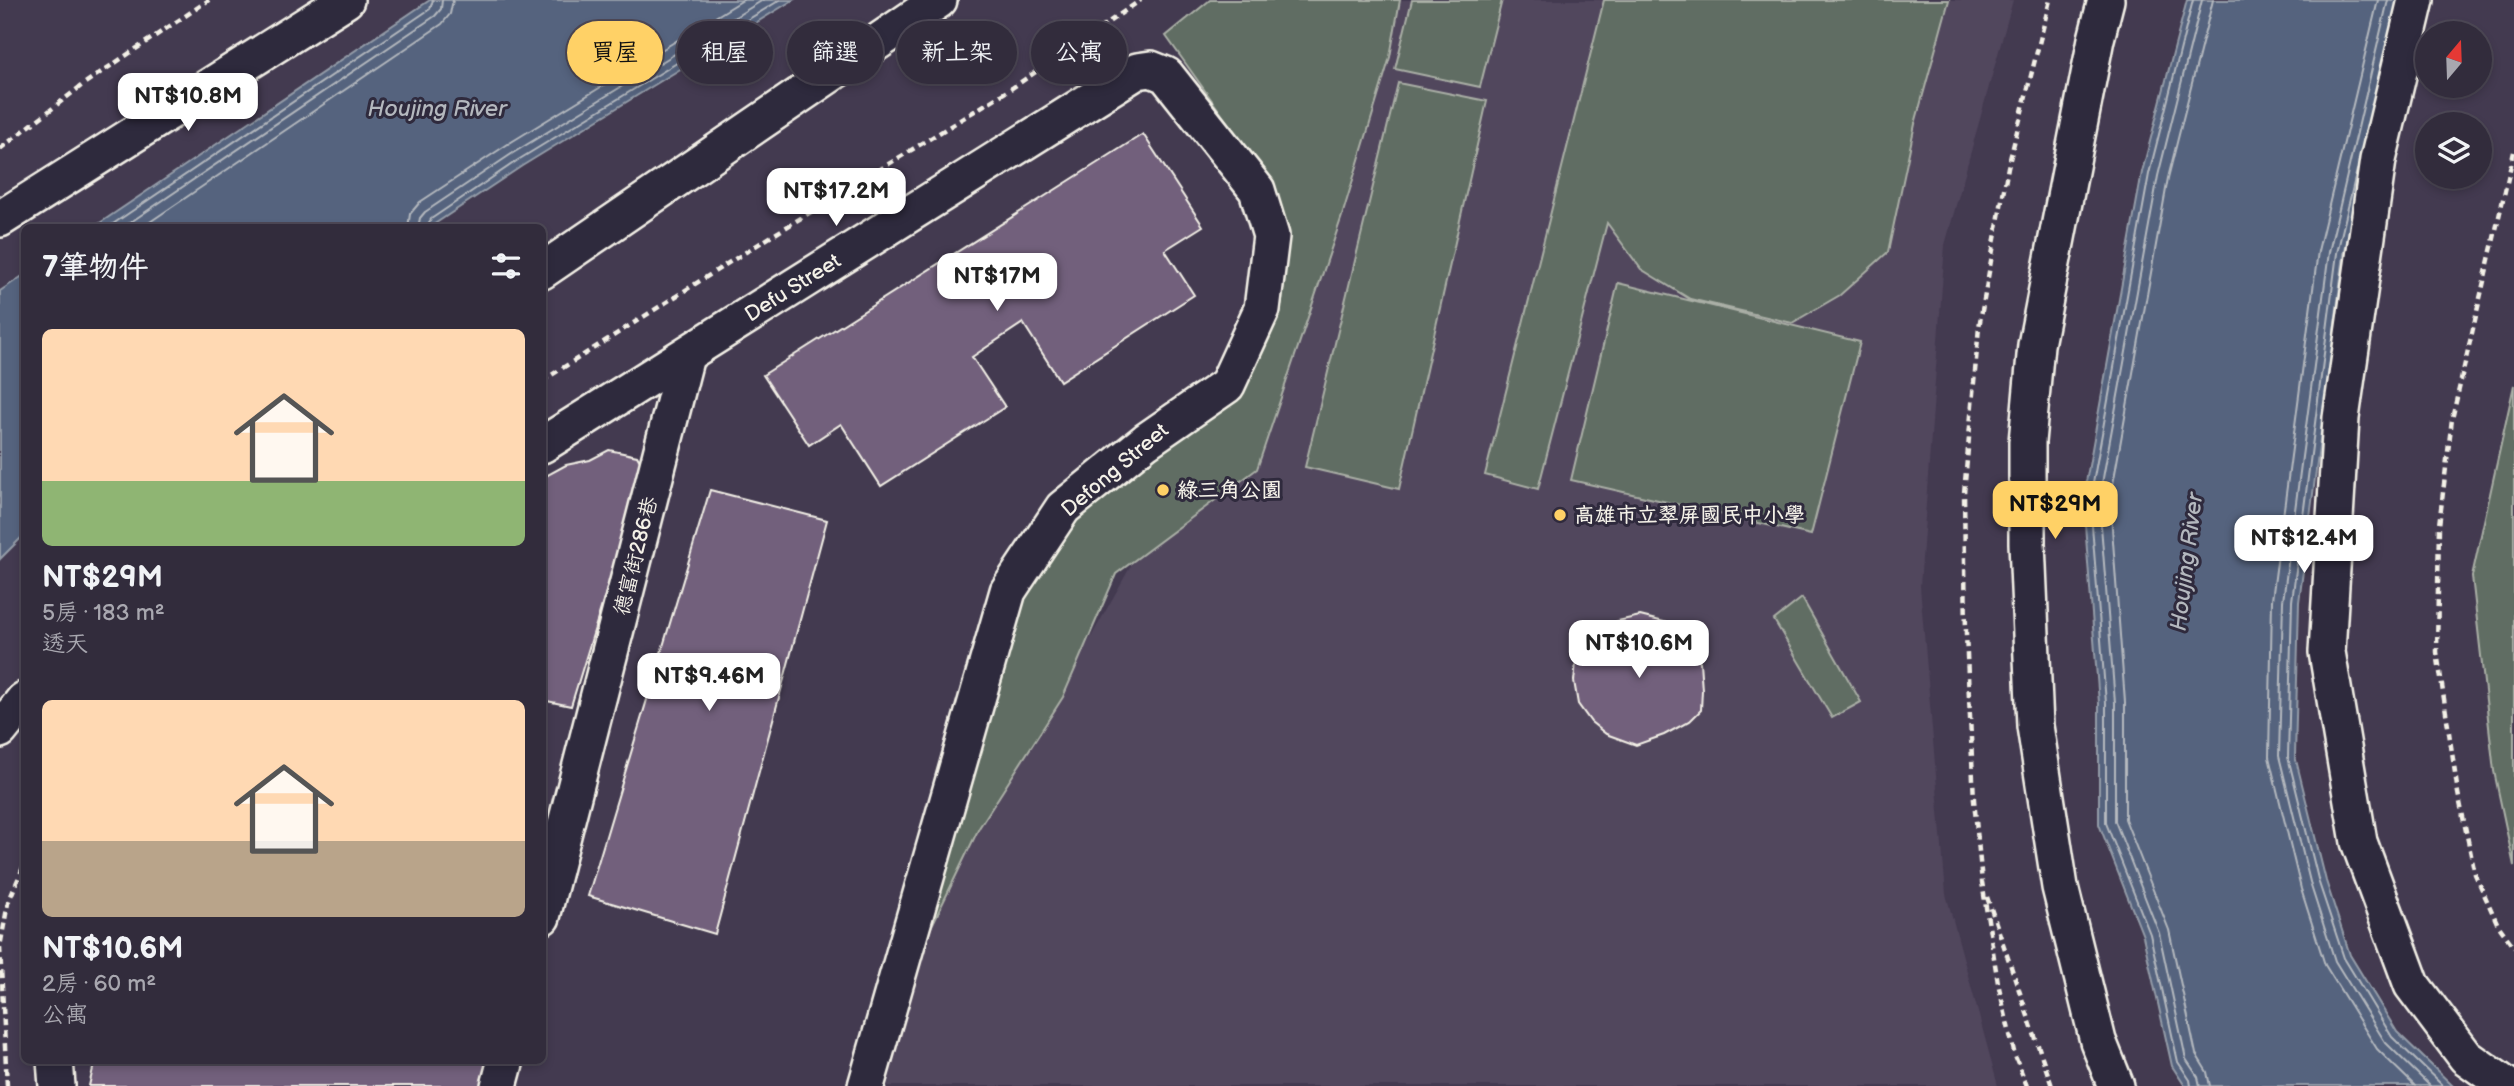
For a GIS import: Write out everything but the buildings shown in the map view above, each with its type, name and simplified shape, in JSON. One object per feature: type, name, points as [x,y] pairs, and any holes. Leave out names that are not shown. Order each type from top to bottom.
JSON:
[{"type":"street","points":[[0,219],[346,0]]},
{"type":"street","points":[[546,268],[939,0]]},
{"type":"street","points":[[2106,0],[2036,345],[2027,442],[2027,543],[2035,726],[2060,887],[2098,1041],[2116,1086]]},
{"type":"street","points":[[2416,0],[2378,160],[2341,418],[2327,652],[2359,842],[2412,985],[2466,1057],[2507,1086]]},
{"type":"street","name":"Defu Street","points":[[546,443],[1137,71],[1151,69]]},
{"type":"street","name":"Defong Street","points":[[866,1086],[1008,592],[1063,508],[1146,441],[1227,385],[1262,309],[1272,236],[1257,190],[1166,75],[1151,69]]},
{"type":"street","name":"德富街286巷","points":[[546,902],[686,356]]},
{"type":"street","points":[[0,730],[21,704]]},
{"type":"street","points":[[55,1064],[57,1086]]},
{"type":"street","points":[[499,1086],[505,1064]]},
{"type":"path","points":[[0,149],[85,83],[209,0]]},
{"type":"path","points":[[546,379],[1012,88],[1141,0]]},
{"type":"path","points":[[2514,152],[2452,419],[2439,525],[2437,652],[2458,793],[2475,874],[2498,925],[2514,947]]},
{"type":"path","points":[[8,1086],[0,947],[8,903],[21,872]]},
{"type":"path","points":[[1983,883],[2052,1086]]},
{"type":"shaded area","name":"高雄市立翠屏國民中小學","points":[[1400,0],[2013,0],[1945,245],[1920,586],[1946,894],[1998,1086],[888,1086],[909,973],[979,828],[1063,697],[1081,655],[1133,562],[1257,469],[1342,216],[1390,57]]},
{"type":"green space","name":"綠三角公園","points":[[1210,0],[1400,0],[1390,57],[1342,216],[1257,469],[1116,574],[1063,697],[979,828],[909,973],[1008,591],[1072,511],[1239,383],[1275,189],[1166,36]]},
{"type":"green space","points":[[1412,0],[1502,0],[1480,87],[1395,69]]},
{"type":"green space","points":[[1604,0],[1949,0],[1915,124],[1888,252],[1840,295],[1792,323],[1690,299],[1641,269],[1607,223],[1538,489],[1485,475]]},
{"type":"green space","points":[[1398,83],[1487,101],[1399,489],[1305,467]]},
{"type":"green space","points":[[1618,283],[1860,342],[1811,535],[1571,480]]},
{"type":"green space","points":[[2514,385],[2514,866],[2494,771],[2472,576]]},
{"type":"green space","points":[[1802,598],[1861,702],[1832,718],[1774,620]]},
{"type":"water","name":"Houjing River","points":[[430,0],[793,0],[759,21],[677,21],[677,71],[663,80],[663,21],[567,21],[567,84],[656,84],[522,166],[435,224],[98,224]]},
{"type":"water","name":"Houjing River","points":[[2187,0],[2405,0],[2344,254],[2299,602],[2295,756],[2326,881],[2350,955],[2397,1032],[2453,1086],[2185,1086],[2172,1066],[2143,936],[2099,824],[2099,703],[2083,499],[2142,172]]},
{"type":"water","points":[[21,277],[21,538],[0,559],[0,291]]},
{"type":"place","name":"綠三角公園","points":[[1163,490]]},
{"type":"place","name":"高雄市立翠屏國民中小學","points":[[1560,515]]}]
